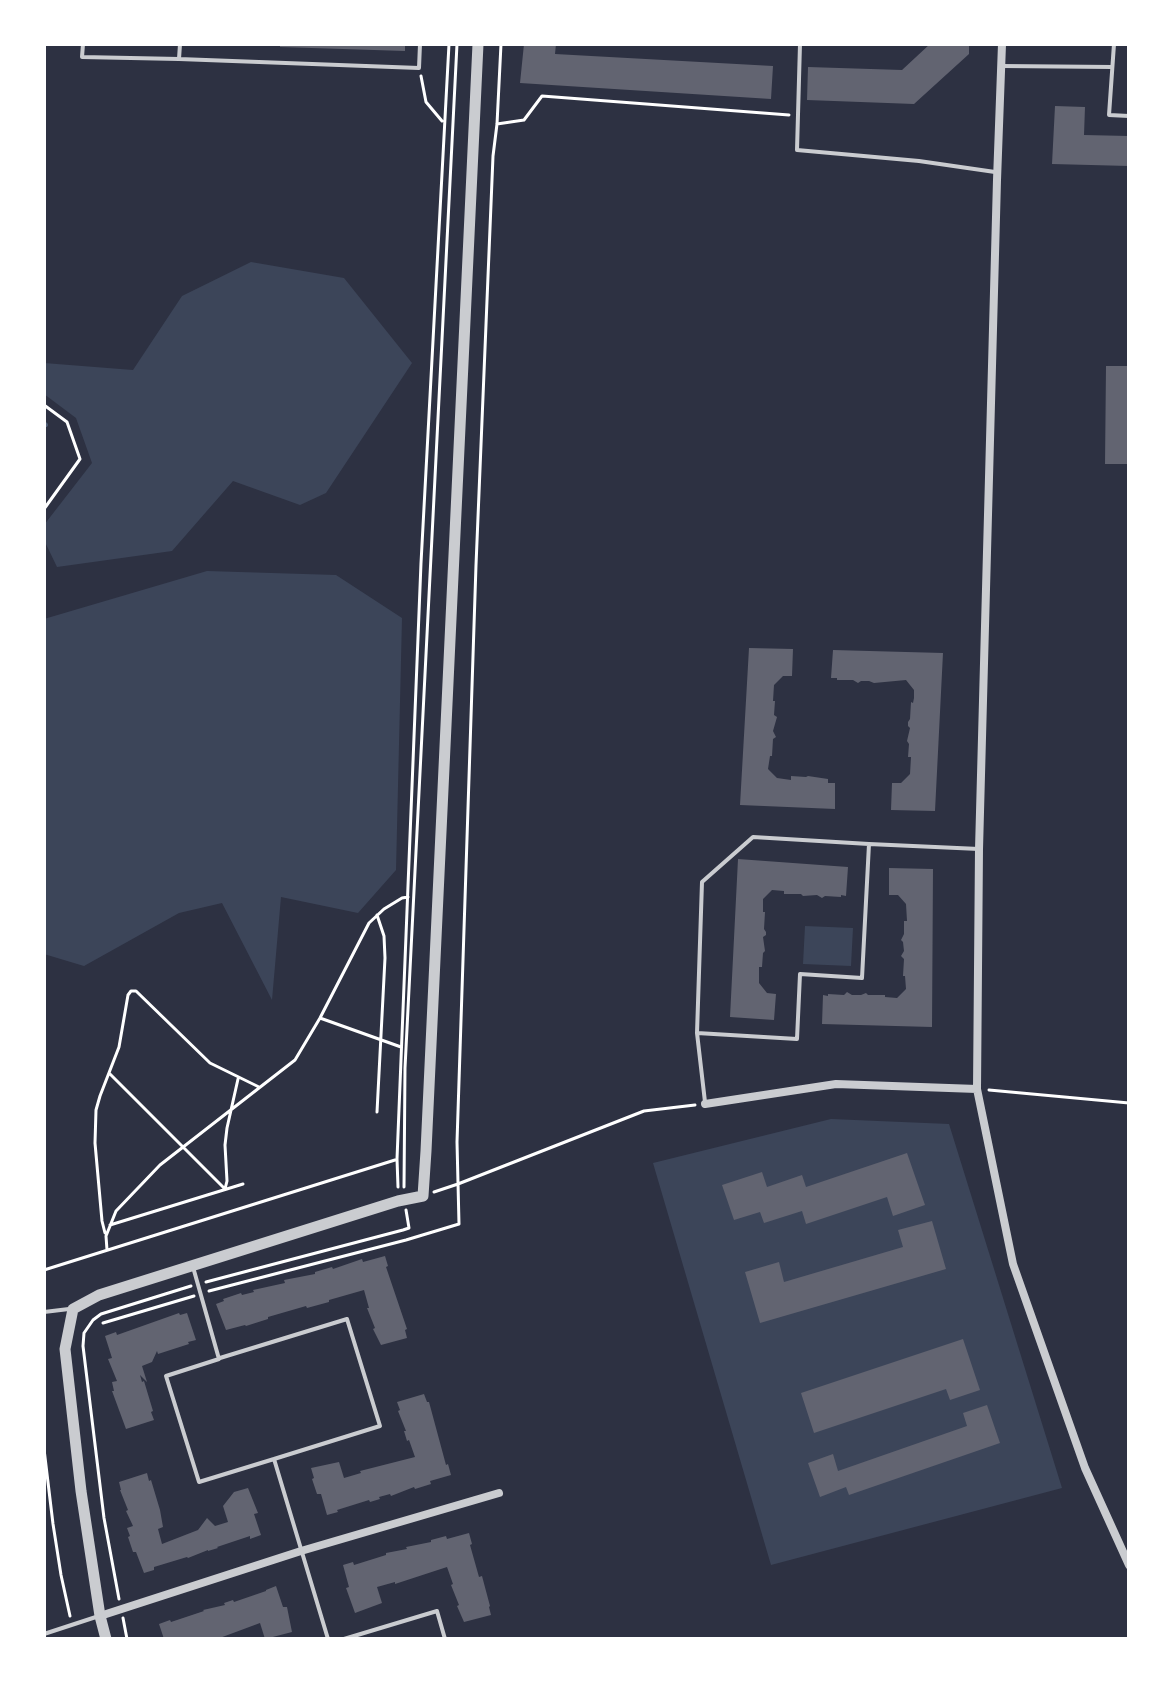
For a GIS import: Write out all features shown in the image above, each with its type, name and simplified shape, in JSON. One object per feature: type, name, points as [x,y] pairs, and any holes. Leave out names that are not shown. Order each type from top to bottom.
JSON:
[{"type":"street","points":[[106,1639],[81,1491],[65,1349],[73,1309],[99,1295],[401,1200],[423,1196],[478,44]]},
{"type":"street","points":[[1002,44],[979,849],[977,1089],[1013,1264],[1085,1468],[1129,1565]]},
{"type":"street","points":[[705,1104],[836,1084],[977,1089]]},
{"type":"street","points":[[100,1616],[301,1551],[499,1493]]},
{"type":"lane","points":[[83,44],[82,57],[419,68],[420,44]]},
{"type":"lane","points":[[179,59],[180,44]]},
{"type":"lane","points":[[800,44],[797,150],[919,161],[997,172]]},
{"type":"lane","points":[[865,44],[888,44]]},
{"type":"lane","points":[[1114,44],[1109,115],[1129,116]]},
{"type":"lane","points":[[1002,66],[1112,67]]},
{"type":"lane","points":[[705,1104],[697,1033],[702,882],[753,837],[979,849]]},
{"type":"lane","points":[[697,1033],[797,1039],[800,974],[862,978],[869,844]]},
{"type":"lane","points":[[192,1265],[219,1359]]},
{"type":"lane","points":[[44,1312],[73,1309]]},
{"type":"lane","points":[[347,1319],[380,1426],[274,1459],[199,1482],[166,1376],[347,1319]]},
{"type":"lane","points":[[274,1459],[328,1639]]},
{"type":"lane","points":[[344,1639],[437,1611],[445,1639]]},
{"type":"lane","points":[[44,1634],[100,1616]]},
{"type":"path","points":[[118,1596],[104,1518],[83,1346],[84,1333],[93,1320],[101,1314],[197,1284],[409,1228],[401,1200],[397,1159],[421,563],[449,44]]},
{"type":"path","points":[[401,1200],[457,44]]},
{"type":"path","points":[[419,68],[426,102],[443,123]]},
{"type":"path","points":[[497,124],[524,120],[542,96],[798,116]]},
{"type":"path","points":[[44,405],[67,422],[80,459],[44,509]]},
{"type":"path","points":[[106,1236],[120,1206],[160,1165],[295,1060],[364,932],[377,915],[408,897]]},
{"type":"path","points":[[377,915],[384,936],[385,958],[377,1112]]},
{"type":"path","points":[[107,1250],[95,1126],[100,1096],[121,1037],[128,995],[134,990],[210,1063],[259,1087]]},
{"type":"path","points":[[320,1018],[401,1047]]},
{"type":"path","points":[[109,1073],[225,1189]]},
{"type":"path","points":[[225,1189],[225,1145],[238,1077]]},
{"type":"path","points":[[977,1089],[1129,1103]]},
{"type":"path","points":[[423,1196],[644,1111],[705,1104]]},
{"type":"path","points":[[44,1270],[397,1159]]},
{"type":"path","points":[[110,1225],[243,1184]]},
{"type":"path","points":[[44,1449],[61,1575],[72,1625]]},
{"type":"shaded area","points":[[251,262],[344,278],[412,363],[326,493],[300,505],[233,481],[172,551],[57,567],[44,540],[44,525],[92,463],[76,418],[44,394],[44,363],[133,370],[182,296]]},
{"type":"shaded area","points":[[207,571],[336,575],[402,618],[396,870],[358,913],[281,897],[272,1000],[222,903],[179,913],[84,966],[44,954],[44,619]]},
{"type":"shaded area","points":[[805,926],[853,928],[851,966],[803,964]]},
{"type":"shaded area","points":[[831,1119],[949,1124],[1062,1488],[771,1565],[653,1163]]},
{"type":"building","points":[[280,44],[405,44],[405,51],[280,47]]},
{"type":"building","points":[[524,44],[556,44],[555,54],[773,66],[771,99],[520,83]]},
{"type":"building","points":[[930,44],[969,44],[969,54],[914,104],[807,100],[808,67],[902,70]]},
{"type":"building","points":[[1055,106],[1085,107],[1084,135],[1129,136],[1129,166],[1052,164]]},
{"type":"building","points":[[1106,366],[1128,366],[1129,464],[1105,464]]},
{"type":"building","points":[[749,648],[793,649],[792,676],[783,676],[774,685],[774,715],[777,717],[773,731],[776,737],[773,739],[768,769],[777,778],[791,780],[791,776],[808,776],[835,783],[835,809],[740,805]]},
{"type":"building","points":[[833,650],[943,653],[935,811],[891,810],[892,783],[901,783],[910,774],[911,757],[908,757],[907,741],[914,690],[906,680],[858,683],[831,678]]},
{"type":"building","points":[[738,859],[848,867],[846,896],[822,898],[772,890],[763,899],[766,935],[763,937],[765,951],[762,967],[759,967],[759,983],[767,993],[776,994],[774,1020],[730,1017]]},
{"type":"building","points":[[889,868],[933,869],[932,1027],[822,1024],[823,995],[844,995],[847,992],[897,998],[906,989],[901,940],[904,921],[907,921],[906,904],[898,895],[889,895]]},
{"type":"building","points":[[907,1153],[925,1205],[893,1216],[887,1197],[806,1224],[802,1211],[764,1223],[760,1212],[734,1220],[722,1185],[762,1172],[767,1187],[802,1175],[806,1187]]},
{"type":"building","points":[[932,1221],[946,1269],[760,1323],[745,1272],[779,1262],[784,1282],[903,1247],[898,1230]]},
{"type":"building","points":[[385,1256],[407,1338],[381,1345],[373,1329],[364,1290],[226,1330],[216,1304],[241,1293],[285,1283],[284,1280]]},
{"type":"building","points":[[187,1313],[196,1340],[158,1354],[157,1351],[152,1362],[142,1366],[147,1382],[140,1375],[154,1420],[126,1429],[112,1391],[112,1382],[117,1381],[108,1359],[112,1358],[105,1336],[116,1332],[117,1335]]},
{"type":"building","points":[[963,1339],[980,1390],[950,1400],[946,1389],[814,1433],[801,1393]]},
{"type":"building","points":[[424,1394],[451,1475],[430,1481],[431,1484],[327,1515],[321,1494],[317,1494],[311,1468],[339,1462],[344,1478],[415,1457],[407,1441],[397,1402]]},
{"type":"building","points":[[987,1405],[1000,1443],[849,1495],[846,1487],[820,1497],[808,1463],[833,1454],[838,1471],[967,1426],[963,1413]]},
{"type":"building","points":[[147,1473],[160,1510],[163,1527],[158,1529],[162,1544],[198,1530],[207,1518],[215,1526],[228,1522],[223,1506],[234,1492],[248,1488],[258,1513],[254,1514],[261,1535],[154,1567],[154,1570],[144,1573],[128,1537],[127,1528],[133,1526],[119,1482]]},
{"type":"building","points":[[469,1533],[491,1615],[464,1622],[447,1567],[377,1587],[382,1603],[355,1613],[346,1588],[349,1587],[343,1565],[353,1562],[354,1565],[446,1536],[447,1539]]},
{"type":"building","points":[[276,1586],[283,1607],[287,1607],[292,1632],[265,1639],[260,1623],[217,1639],[164,1639],[159,1624]]}]
